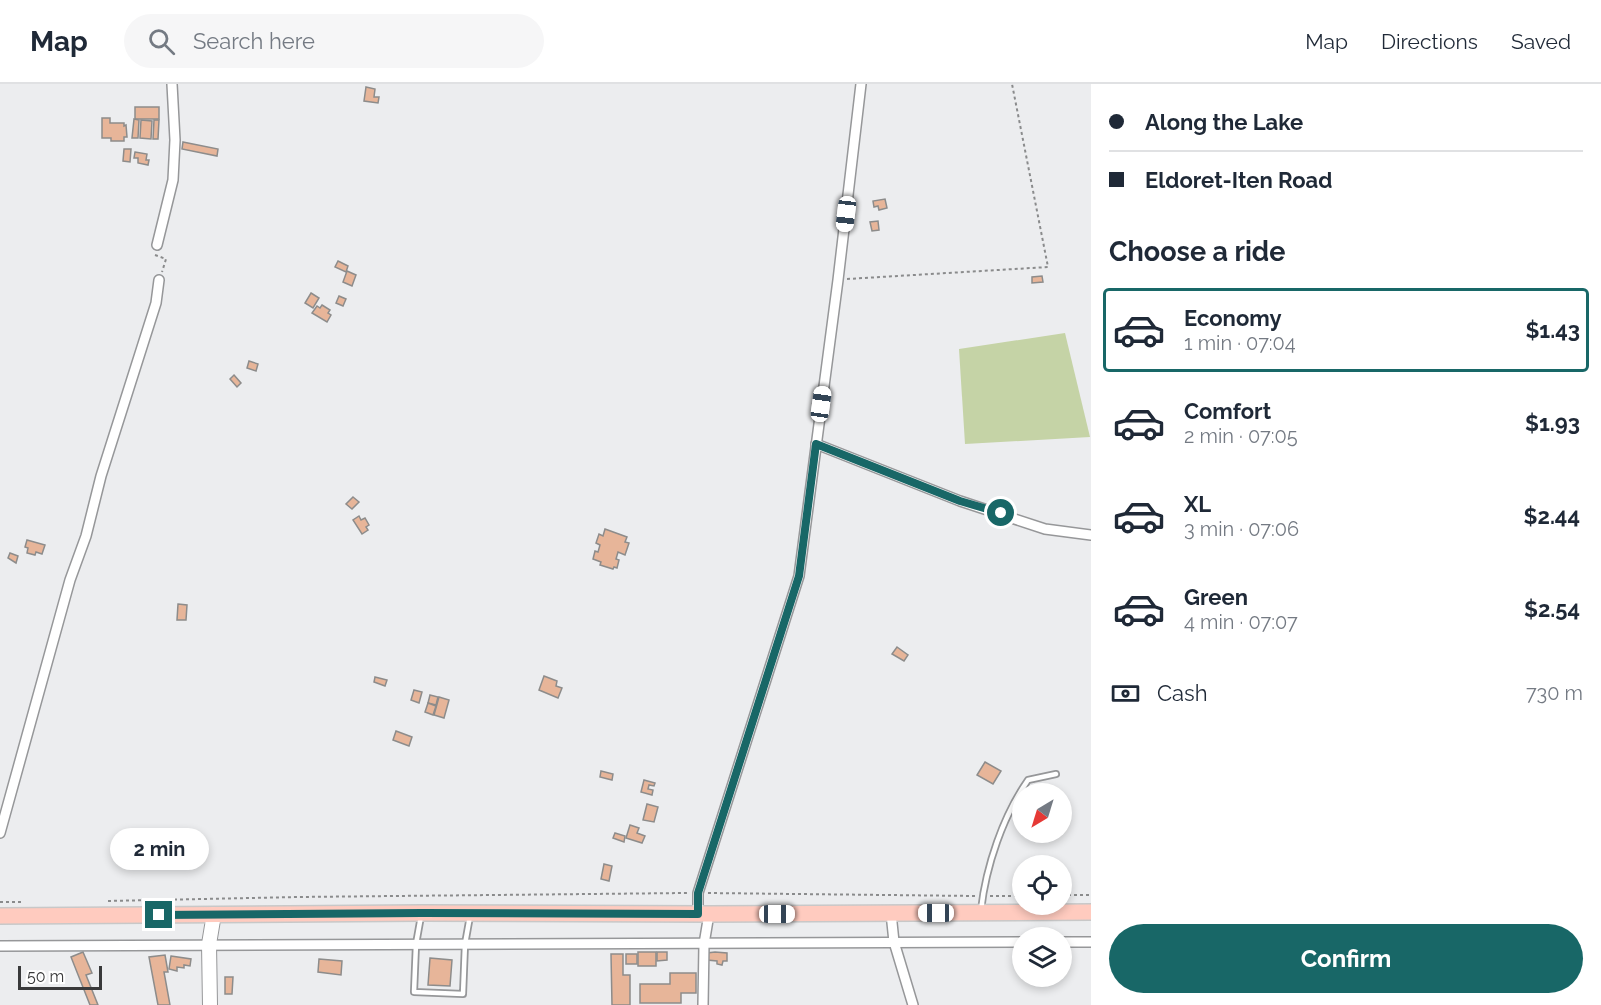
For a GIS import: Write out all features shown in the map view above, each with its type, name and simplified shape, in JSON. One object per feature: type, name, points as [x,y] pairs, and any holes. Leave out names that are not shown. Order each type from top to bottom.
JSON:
[{"type":"main road","points":[[0,916],[1091,912]]},
{"type":"street","points":[[157,245],[173,180],[175,140],[172,84]]},
{"type":"street","points":[[703,1005],[703,914],[698,893],[799,576],[861,84]]},
{"type":"street","points":[[0,832],[70,580],[86,536],[101,476],[156,303],[159,280]]},
{"type":"street","points":[[816,444],[960,501],[1045,529],[1091,535]]},
{"type":"street","points":[[891,913],[894,942],[913,1005]]},
{"type":"street","points":[[210,1005],[209,944],[214,914]]},
{"type":"street","points":[[0,946],[1012,942]]},
{"type":"street","points":[[1072,942],[1091,942]]},
{"type":"lane","points":[[981,913],[983,896],[999,839],[1014,801],[1028,780],[1056,774]]},
{"type":"lane","points":[[422,913],[416,944],[414,992],[463,994],[465,944],[470,914]]},
{"type":"path","points":[[838,280],[1047,267],[1012,84]]},
{"type":"path","points":[[157,245],[153,254],[166,259],[159,280]]},
{"type":"path","points":[[105,901],[698,893],[1012,896]]},
{"type":"path","points":[[1072,895],[1091,895]]},
{"type":"path","points":[[0,902],[28,902]]},
{"type":"green space","points":[[1065,333],[1090,437],[965,444],[959,349]]},
{"type":"building","points":[[366,87],[375,89],[374,97],[379,97],[378,103],[364,101]]},
{"type":"building","points":[[135,107],[159,107],[159,119],[135,119]]},
{"type":"building","points":[[102,118],[110,118],[110,123],[126,125],[127,137],[124,137],[124,141],[102,138]]},
{"type":"building","points":[[134,119],[139,120],[138,138],[132,138]]},
{"type":"building","points":[[141,120],[152,121],[151,139],[140,138]]},
{"type":"building","points":[[154,120],[159,120],[158,139],[153,139]]},
{"type":"building","points":[[183,142],[218,149],[217,156],[182,149]]},
{"type":"building","points":[[124,149],[131,149],[130,162],[123,161]]},
{"type":"building","points":[[135,152],[147,154],[148,165],[138,163],[138,158],[134,158]]},
{"type":"building","points":[[885,199],[887,208],[879,210],[878,206],[874,207],[873,201]]},
{"type":"building","points":[[878,221],[879,230],[872,231],[870,222]]},
{"type":"building","points":[[338,261],[348,266],[346,272],[335,267]]},
{"type":"building","points":[[347,271],[356,275],[352,286],[343,282]]},
{"type":"building","points":[[1042,276],[1043,282],[1032,283],[1032,277]]},
{"type":"building","points":[[311,293],[319,298],[313,308],[305,303]]},
{"type":"building","points":[[339,296],[346,299],[343,306],[336,303]]},
{"type":"building","points":[[322,305],[330,310],[328,313],[331,315],[327,322],[312,313],[317,306],[320,308]]},
{"type":"building","points":[[249,361],[258,364],[256,371],[247,368]]},
{"type":"building","points":[[234,375],[241,383],[237,387],[230,379]]},
{"type":"building","points":[[353,497],[359,502],[352,509],[346,504]]},
{"type":"building","points":[[359,516],[361,520],[365,518],[369,525],[366,527],[368,530],[362,534],[353,520]]},
{"type":"building","points":[[605,529],[627,537],[625,542],[629,543],[625,555],[618,552],[617,568],[600,565],[601,562],[593,559],[600,545],[596,543],[599,534],[603,536]]},
{"type":"building","points":[[27,540],[45,545],[42,554],[27,553],[28,548],[25,547]]},
{"type":"building","points":[[10,553],[18,556],[16,563],[8,558]]},
{"type":"building","points":[[178,604],[187,605],[186,620],[177,620]]},
{"type":"building","points":[[897,647],[908,655],[904,661],[892,654]]},
{"type":"building","points":[[544,676],[557,681],[556,686],[562,688],[558,698],[539,690]]},
{"type":"building","points":[[375,677],[387,680],[385,686],[374,682]]},
{"type":"building","points":[[414,690],[422,692],[419,703],[411,700]]},
{"type":"building","points":[[430,695],[438,697],[436,705],[428,703]]},
{"type":"building","points":[[439,697],[449,700],[444,718],[434,715]]},
{"type":"building","points":[[428,703],[436,706],[433,715],[425,712]]},
{"type":"building","points":[[396,731],[412,737],[409,746],[393,740]]},
{"type":"building","points":[[985,762],[1001,771],[993,784],[977,775]]},
{"type":"building","points":[[601,771],[613,774],[612,780],[600,777]]},
{"type":"building","points":[[644,780],[655,783],[654,786],[649,785],[648,789],[653,790],[652,795],[641,792]]},
{"type":"building","points":[[647,804],[658,807],[654,822],[643,820]]},
{"type":"building","points":[[630,825],[639,828],[637,833],[645,836],[642,843],[626,838]]},
{"type":"building","points":[[615,833],[625,836],[624,842],[613,838]]},
{"type":"building","points":[[604,864],[612,866],[609,881],[601,879]]},
{"type":"building","points":[[83,952],[92,973],[86,975],[98,1005],[90,1005],[71,957]]},
{"type":"building","points":[[638,952],[656,952],[656,966],[638,966]]},
{"type":"building","points":[[657,952],[667,952],[667,960],[657,961]]},
{"type":"building","points":[[707,953],[727,953],[727,961],[723,961],[722,965],[717,964],[717,961],[707,960]]},
{"type":"building","points":[[611,954],[623,954],[623,975],[630,975],[630,1005],[612,1005]]},
{"type":"building","points":[[626,954],[637,954],[637,964],[626,964]]},
{"type":"building","points":[[165,955],[168,972],[164,972],[170,1005],[158,1005],[149,957]]},
{"type":"building","points":[[171,956],[191,959],[190,966],[177,967],[177,971],[169,969]]},
{"type":"building","points":[[430,958],[452,960],[450,986],[428,985]]},
{"type":"building","points":[[319,959],[342,961],[341,975],[318,972]]},
{"type":"building","points":[[670,973],[696,973],[696,993],[681,993],[681,1003],[640,1003],[640,984],[670,984]]},
{"type":"building","points":[[225,977],[233,977],[232,994],[225,994]]},
{"type":"route","points":[[159,915],[698,914],[698,893],[799,576],[816,444],[960,501],[1001,513]]}]
